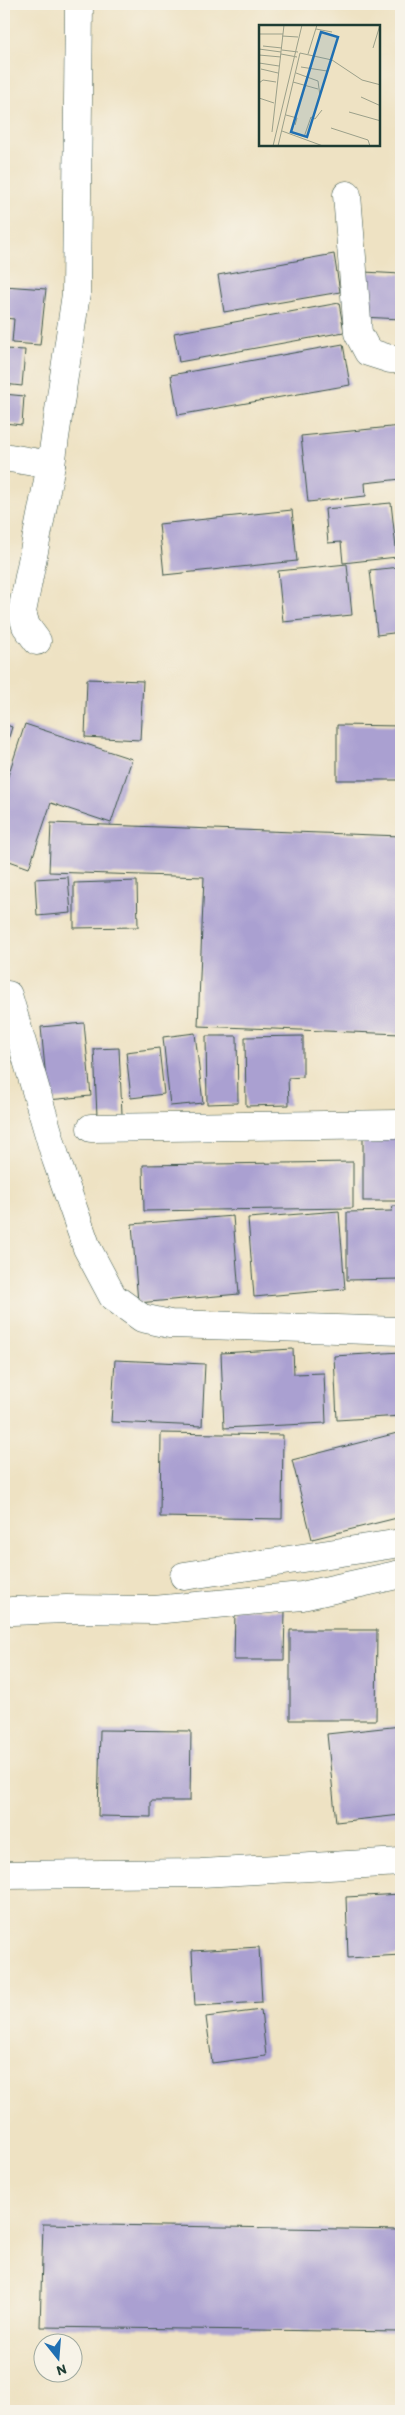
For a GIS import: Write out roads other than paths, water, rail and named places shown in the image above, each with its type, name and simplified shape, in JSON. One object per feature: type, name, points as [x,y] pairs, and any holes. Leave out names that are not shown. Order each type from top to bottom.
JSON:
[{"type":"street","points":[[37,641],[26,626],[22,612],[51,465],[76,294],[79,4]]},
{"type":"street","points":[[347,195],[358,333],[368,352],[390,359],[401,359]]},
{"type":"street","points":[[4,457],[51,465]]},
{"type":"street","points":[[8,995],[56,1159],[88,1248],[113,1297],[142,1318],[170,1324],[401,1331]]},
{"type":"street","points":[[92,1128],[401,1124]]},
{"type":"street","points":[[184,1576],[401,1542]]},
{"type":"street","points":[[12,1611],[66,1609],[154,1610],[302,1596],[401,1574]]},
{"type":"street","points":[[4,1874],[201,1872],[401,1862]]}]
